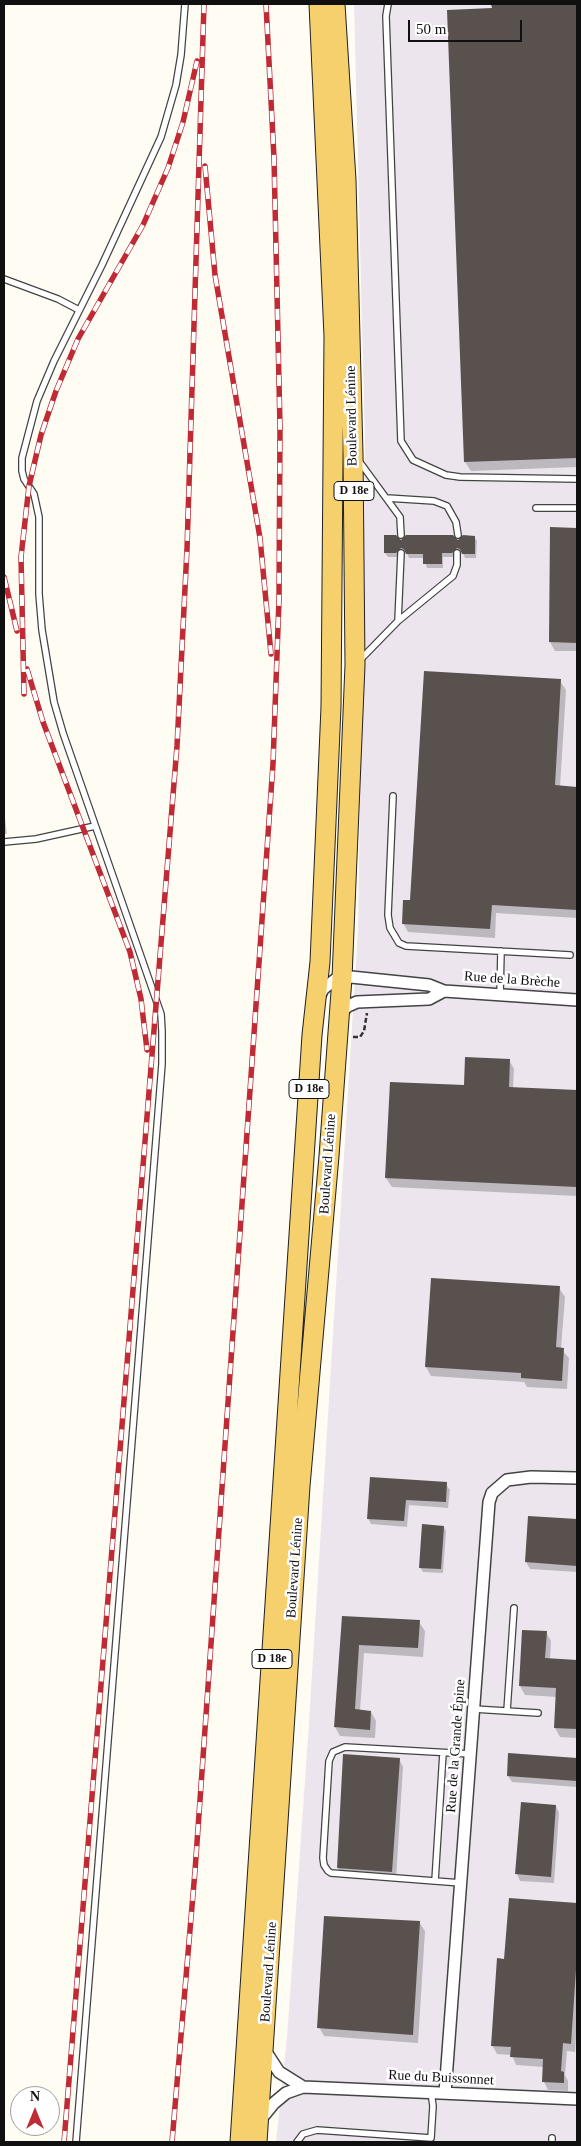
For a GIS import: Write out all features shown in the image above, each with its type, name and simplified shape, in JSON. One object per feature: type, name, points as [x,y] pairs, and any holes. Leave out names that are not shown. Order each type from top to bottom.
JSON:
[{"type":"main road","name":"Boulevard Lénine","points":[[240,2142],[315,1003],[320,962],[331,707],[334,345],[328,169],[319,4]]},
{"type":"main road","name":"Boulevard Lénine","points":[[257,2142],[300,1486],[330,1156],[339,1014],[337,985],[355,665],[353,454],[346,180],[335,4]]},
{"type":"street","points":[[338,33],[342,4]]},
{"type":"street","name":"Boulevard Lénine","points":[[320,962],[337,985]]},
{"type":"street","points":[[315,1003],[323,989],[337,985]]},
{"type":"street","name":"Rue de la Brèche","points":[[337,985],[357,1002],[429,999],[444,991]]},
{"type":"street","name":"Rue de la Brèche","points":[[337,985],[430,985],[444,991],[577,1000]]},
{"type":"street","points":[[339,1014],[348,1006],[357,1002]]},
{"type":"street","name":"Rue de la Grande Épine","points":[[445,2093],[489,1502],[492,1493],[507,1480],[517,1477],[577,1478]]},
{"type":"street","name":"Rue du Buissonnet","points":[[264,2048],[279,2072],[303,2087]]},
{"type":"street","name":"Rue du Buissonnet","points":[[258,2122],[274,2103],[286,2093],[303,2087],[577,2100]]},
{"type":"lane","points":[[76,2142],[162,1056],[161,1014],[54,702],[39,594],[39,517],[34,494],[22,471],[22,458],[25,440],[37,401],[135,196],[169,115],[181,55],[185,4]]},
{"type":"lane","points":[[388,4],[386,26],[401,441],[413,460],[446,475],[460,477],[577,479]]},
{"type":"lane","points":[[4,279],[58,299],[79,310]]},
{"type":"lane","points":[[353,454],[400,517],[401,535]]},
{"type":"lane","points":[[387,498],[434,501],[447,506],[456,522],[458,535]]},
{"type":"lane","points":[[536,508],[577,508]]},
{"type":"lane","points":[[398,621],[401,554]]},
{"type":"lane","points":[[355,665],[398,621],[453,576],[458,565],[458,554]]},
{"type":"lane","points":[[393,796],[388,915],[395,938],[406,946],[570,955]]},
{"type":"lane","points":[[4,842],[36,839],[95,826]]},
{"type":"lane","points":[[500,994],[501,951]]},
{"type":"lane","points":[[507,1711],[514,1608]]},
{"type":"lane","points":[[474,1709],[538,1713]]},
{"type":"lane","points":[[461,1883],[331,1873],[324,1866],[329,1761],[333,1752],[346,1747],[471,1754]]},
{"type":"lane","points":[[434,1881],[443,1753]]},
{"type":"lane","points":[[297,2142],[303,2134],[318,2130],[432,2140],[433,2106],[431,2092]]},
{"type":"shaded area","points":[[354,4],[577,4],[577,2142],[276,2142],[287,2037],[308,1738],[358,930],[365,444]]},
{"type":"building","points":[[491,4],[577,4],[577,458],[464,462],[447,10],[492,8]]},
{"type":"building","points":[[550,527],[577,528],[577,643],[549,642]]},
{"type":"building","points":[[384,535],[396,535],[401,540],[406,535],[453,535],[458,540],[463,535],[475,536],[475,554],[462,554],[460,549],[457,548],[452,553],[442,553],[442,564],[423,564],[423,554],[406,554],[404,549],[401,548],[396,553],[384,553]]},
{"type":"building","points":[[424,671],[561,679],[555,785],[577,787],[577,910],[492,905],[490,929],[402,924],[403,900],[410,900]]},
{"type":"building","points":[[465,1057],[510,1059],[509,1087],[577,1090],[577,1187],[385,1178],[390,1082],[464,1085]]},
{"type":"building","points":[[431,1278],[560,1286],[556,1347],[564,1348],[562,1381],[521,1378],[521,1373],[425,1367]]},
{"type":"building","points":[[370,1477],[447,1482],[446,1502],[406,1500],[404,1521],[367,1519]]},
{"type":"building","points":[[528,1516],[577,1519],[577,1566],[525,1562]]},
{"type":"building","points":[[422,1524],[444,1526],[441,1569],[419,1568]]},
{"type":"building","points":[[342,1616],[420,1620],[418,1648],[359,1645],[355,1709],[371,1711],[370,1730],[334,1727]]},
{"type":"building","points":[[522,1630],[547,1631],[545,1658],[577,1660],[577,1729],[554,1728],[556,1688],[519,1686]]},
{"type":"building","points":[[508,1753],[577,1758],[577,1781],[507,1776]]},
{"type":"building","points":[[343,1754],[400,1758],[392,1872],[337,1868]]},
{"type":"building","points":[[521,1802],[556,1805],[551,1877],[515,1874]]},
{"type":"building","points":[[509,1898],[577,1903],[577,1955],[571,2044],[563,2043],[561,2071],[564,2072],[564,2083],[542,2082],[543,2059],[510,2057],[511,2047],[491,2046],[497,1958],[504,1959]]},
{"type":"building","points":[[324,1916],[420,1921],[413,2035],[317,2028]]},
{"type":"railway","points":[[64,2142],[177,746],[187,549],[204,4]]},
{"type":"railway","points":[[172,2142],[195,1871],[273,764],[279,600],[280,427],[274,158],[266,4]]},
{"type":"railway","points":[[24,694],[21,557],[29,486],[41,435],[56,391],[78,339],[143,225],[168,168],[183,122],[197,61]]},
{"type":"railway","points":[[205,166],[215,275],[260,538],[271,654]]},
{"type":"railway","points":[[4,577],[17,631]]},
{"type":"railway","points":[[27,669],[43,722],[130,952],[141,999],[147,1050]]}]
